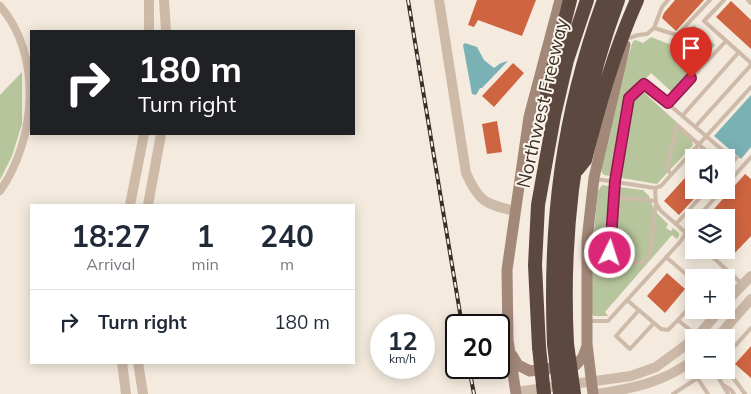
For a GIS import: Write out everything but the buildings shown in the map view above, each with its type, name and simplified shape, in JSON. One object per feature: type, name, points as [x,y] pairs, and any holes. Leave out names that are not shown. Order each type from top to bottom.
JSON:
[{"type":"highway","points":[[554,116],[546,92],[570,0]]},
{"type":"highway","name":"Northwest Freeway","points":[[544,394],[539,347],[535,266],[538,205],[554,116],[568,60],[587,0]]},
{"type":"highway","points":[[574,394],[560,344],[552,251],[561,166],[579,79],[590,38],[604,0]]},
{"type":"highway","points":[[560,394],[560,344],[574,174],[581,129],[593,76],[618,0]]},
{"type":"highway","points":[[574,174],[585,160],[620,38],[637,0]]},
{"type":"main road","points":[[508,314],[507,270],[529,117],[560,0]]},
{"type":"main road","points":[[595,394],[587,344],[586,321],[587,240],[594,178],[626,39],[641,0]]},
{"type":"main road","points":[[510,351],[518,365],[530,371],[576,365],[583,357],[587,344]]},
{"type":"main road","points":[[510,351],[516,393]]},
{"type":"street","points":[[149,0],[149,30]]},
{"type":"street","points":[[164,0],[166,30]]},
{"type":"street","points":[[439,0],[466,173],[472,186],[485,203],[515,210]]},
{"type":"street","points":[[0,6],[14,24],[29,62],[30,88],[26,128],[15,165],[0,191]]},
{"type":"street","points":[[130,204],[144,135]]},
{"type":"street","points":[[148,204],[161,135]]},
{"type":"street","points":[[735,293],[751,276]]},
{"type":"street","points":[[725,329],[751,299]]},
{"type":"street","points":[[704,329],[712,319]]},
{"type":"street","points":[[516,393],[631,376],[656,366],[685,346]]},
{"type":"street","points":[[122,364],[126,394]]},
{"type":"street","points":[[138,364],[143,394]]},
{"type":"street","points":[[595,394],[628,389],[656,381],[680,371],[685,367]]},
{"type":"lane","points":[[626,39],[647,34],[654,28],[662,7],[668,0]]},
{"type":"lane","points":[[654,28],[677,35],[710,0]]},
{"type":"lane","points":[[696,126],[751,64],[704,21],[724,0]]},
{"type":"lane","points":[[748,0],[751,3]]},
{"type":"lane","points":[[668,103],[726,41]]},
{"type":"lane","points":[[683,115],[739,52]]},
{"type":"lane","points":[[655,188],[656,202],[650,254],[643,263],[616,262],[610,253],[615,181],[629,98],[644,84],[721,149]]},
{"type":"lane","points":[[594,178],[655,188],[661,186],[751,86]]},
{"type":"lane","points":[[671,175],[667,168],[677,125],[704,149]]},
{"type":"lane","points":[[735,175],[751,157]]},
{"type":"lane","points":[[614,197],[656,202]]},
{"type":"lane","points":[[676,224],[699,199]]},
{"type":"lane","points":[[705,209],[714,199]]},
{"type":"lane","points":[[656,202],[660,210],[685,232]]},
{"type":"lane","points":[[586,321],[608,321],[685,234]]},
{"type":"lane","points":[[666,256],[685,273]]},
{"type":"lane","points":[[715,259],[743,285]]},
{"type":"lane","points":[[627,300],[661,330],[668,330],[685,312]]},
{"type":"lane","points":[[639,310],[616,336],[630,349],[654,323]]},
{"type":"lane","points":[[678,320],[687,329]]},
{"type":"lane","points":[[735,346],[751,328]]},
{"type":"lane","points":[[673,394],[698,379],[708,394]]},
{"type":"lane","points":[[720,379],[734,394]]},
{"type":"lane","points":[[734,379],[746,394]]},
{"type":"lane","points":[[725,386],[728,394]]},
{"type":"lane","points":[[683,389],[686,394]]},
{"type":"green space","points":[[694,25],[715,45],[672,92],[651,73],[638,87],[695,139],[692,142],[693,145],[689,149],[685,149],[685,154],[657,184],[604,175],[601,167],[619,85],[633,41],[636,40],[643,43],[651,37],[674,46]]},
{"type":"green space","points":[[22,72],[22,124],[12,156],[0,180],[0,95]]},
{"type":"green space","points":[[602,185],[643,190],[649,196],[654,210],[668,224],[666,228],[671,231],[673,228],[679,233],[679,236],[677,239],[672,235],[605,312],[608,316],[594,316],[592,314],[592,252],[598,191]]},
{"type":"water","points":[[465,43],[477,47],[484,60],[494,68],[508,61],[480,88],[476,95],[472,94],[463,45]]},
{"type":"water","points":[[751,95],[751,147],[741,159],[735,154],[735,149],[729,149],[714,136]]},
{"type":"railway","points":[[408,0],[460,314]]},
{"type":"railway","points":[[471,379],[474,394]]},
{"type":"route","points":[[610,253],[615,181],[629,98],[644,84],[668,103],[691,78]]}]
